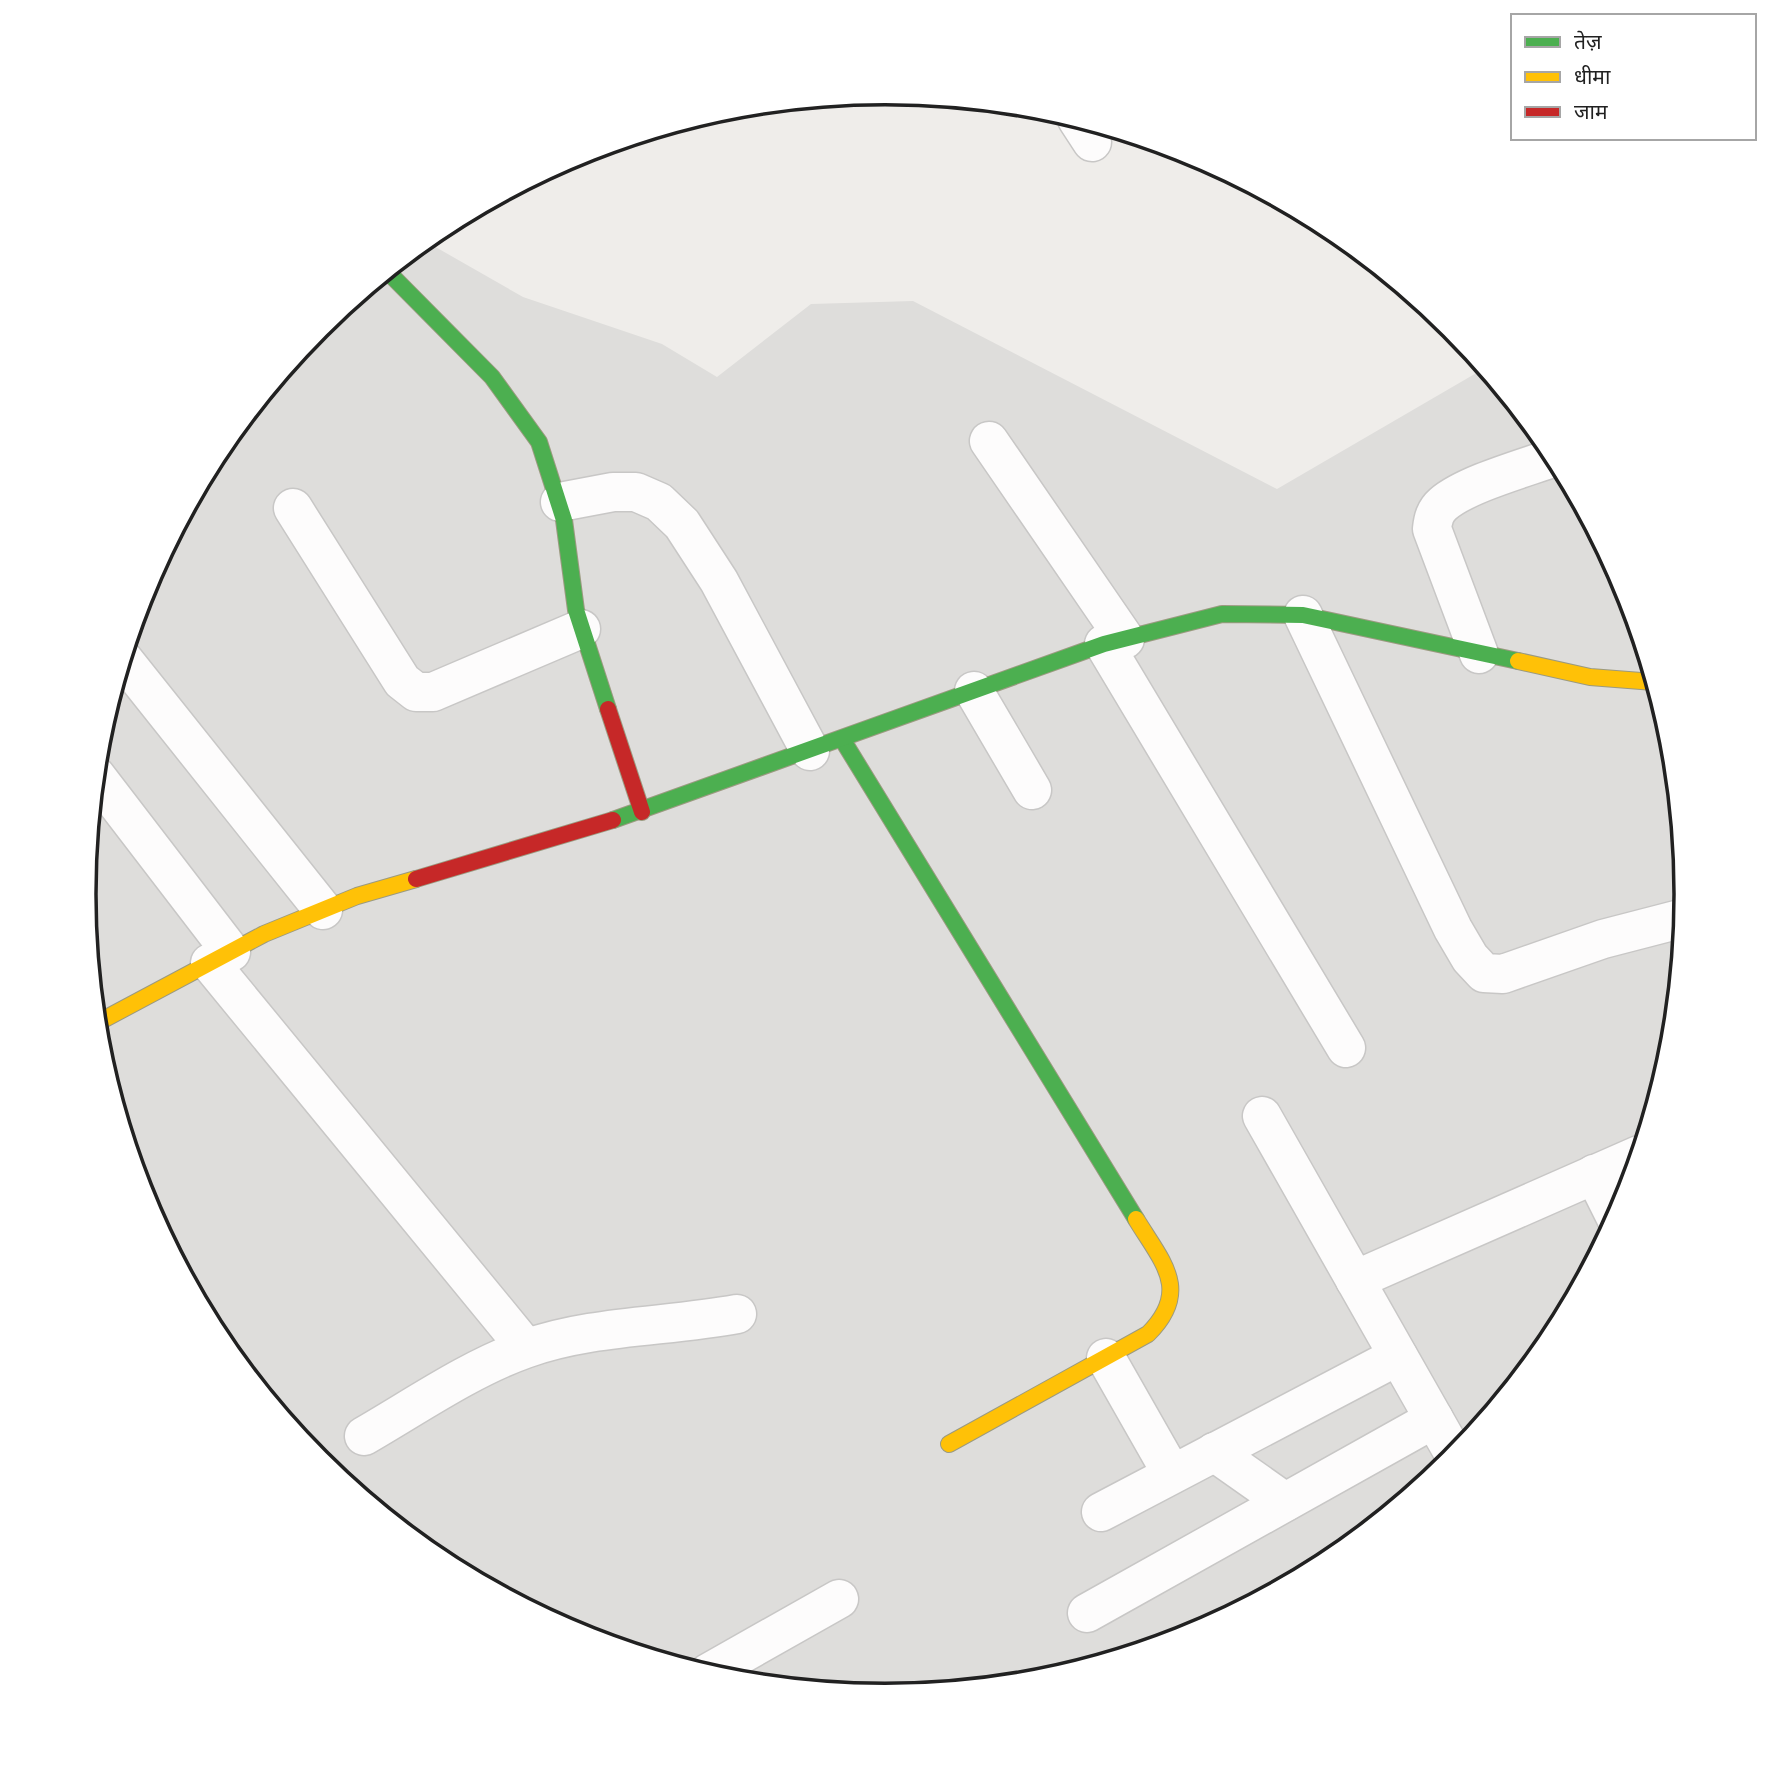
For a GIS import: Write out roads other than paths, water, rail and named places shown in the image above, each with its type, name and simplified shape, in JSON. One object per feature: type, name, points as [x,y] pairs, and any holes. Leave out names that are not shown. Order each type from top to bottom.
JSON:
[{"type":"street","points":[[393,278],[492,377],[540,442],[560,502],[581,629],[642,812]]},
{"type":"street","points":[[989,441],[1115,641],[1346,1048]]},
{"type":"street","points":[[1479,654],[1432,529],[1434,516],[1443,505],[1462,493],[1544,461]]},
{"type":"street","points":[[560,502],[613,492],[636,492],[659,502],[682,524],[1171,1277],[1173,1298],[1166,1317],[1148,1334],[949,1444]]},
{"type":"street","points":[[293,508],[401,681],[416,692],[433,692],[581,629]]},
{"type":"street","points":[[106,1018],[220,957],[357,896],[642,812],[1115,641],[1222,614],[1303,615],[1590,677],[1644,681]]},
{"type":"street","points":[[1303,615],[1453,929],[1484,973],[1503,974],[1602,939],[1673,921]]},
{"type":"street","points":[[130,667],[323,910]]},
{"type":"street","points":[[974,691],[1032,790]]},
{"type":"street","points":[[104,787],[220,957],[526,1348]]},
{"type":"street","points":[[1262,1116],[1449,1445]]},
{"type":"street","points":[[1355,1280],[1628,1160]]},
{"type":"street","points":[[1594,1174],[1610,1205]]},
{"type":"street","points":[[364,1436],[487,1366],[526,1348],[576,1337],[737,1314]]},
{"type":"street","points":[[1101,1511],[1398,1356]]},
{"type":"street","points":[[1106,1358],[1172,1474]]},
{"type":"street","points":[[1087,1613],[1434,1419]]},
{"type":"street","points":[[1214,1452],[1285,1502]]},
{"type":"street","points":[[721,1666],[839,1599]]}]
